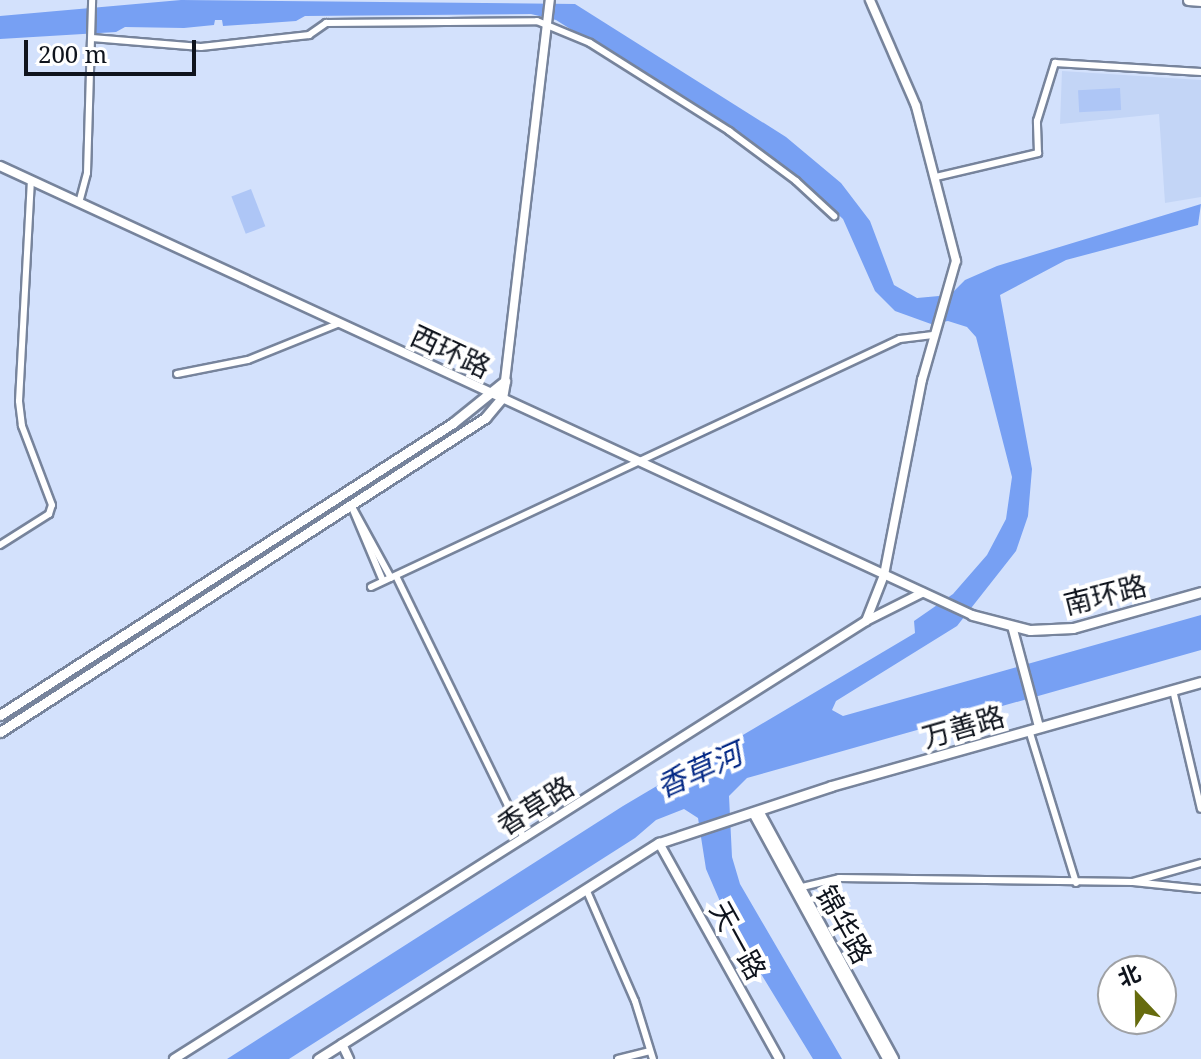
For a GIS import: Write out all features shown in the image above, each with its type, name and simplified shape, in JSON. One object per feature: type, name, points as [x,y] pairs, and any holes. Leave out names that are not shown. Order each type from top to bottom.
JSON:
[{"type":"main road","points":[[1188,0],[1201,1]]},
{"type":"main road","points":[[0,715],[345,492],[505,381]]},
{"type":"main road","points":[[0,732],[485,418],[502,398],[505,381]]},
{"type":"main road","name":"南环路","points":[[972,615],[1012,626],[1073,628],[1201,592]]},
{"type":"main road","name":"万善路","points":[[318,1059],[659,843],[1034,728],[1201,682]]},
{"type":"street","points":[[505,381],[550,0]]},
{"type":"street","points":[[866,621],[884,575],[933,335],[956,261],[916,106],[870,0]]},
{"type":"street","points":[[79,203],[87,173],[91,4]]},
{"type":"street","points":[[92,38],[201,47],[309,35],[326,23],[548,22],[590,43],[729,131],[796,181],[834,216]]},
{"type":"street","points":[[936,177],[1038,153],[1037,121],[1055,63],[1201,72]]},
{"type":"street","name":"西环路","points":[[0,166],[884,575]]},
{"type":"street","points":[[0,545],[49,514],[52,505],[22,426],[19,401],[31,181]]},
{"type":"street","points":[[177,374],[248,360],[340,323]]},
{"type":"street","points":[[371,587],[900,339],[933,335]]},
{"type":"street","points":[[345,492],[383,581]]},
{"type":"street","points":[[351,505],[394,577],[524,838]]},
{"type":"street","points":[[884,575],[972,615]]},
{"type":"street","name":"香草路","points":[[174,1059],[866,621],[922,593]]},
{"type":"street","points":[[1012,626],[1033,704],[1034,728],[1076,883]]},
{"type":"street","points":[[1173,690],[1201,809]]},
{"type":"street","name":"锦华路","points":[[756,812],[894,1059]]},
{"type":"street","name":"天一路","points":[[659,843],[779,1059]]},
{"type":"street","points":[[1133,882],[1201,863]]},
{"type":"street","points":[[798,888],[814,880],[848,878],[1133,882],[1201,889]]},
{"type":"street","name":"锦华路","points":[[798,888],[887,1059]]},
{"type":"street","points":[[586,889],[635,1001],[653,1059]]},
{"type":"street","points":[[342,1044],[349,1059]]},
{"type":"street","points":[[618,1059],[650,1051]]},
{"type":"shaded area","points":[[1062,71],[1201,80],[1201,197],[1165,203],[1159,114],[1060,124]]},
{"type":"shaded area","points":[[1120,88],[1121,110],[1079,112],[1078,90]]},
{"type":"shaded area","points":[[251,189],[265,226],[246,234],[231,197]]},
{"type":"water","name":"香草河","points":[[181,0],[575,4],[786,137],[841,183],[870,221],[894,285],[917,298],[950,295],[965,280],[997,266],[1201,204],[1198,225],[1066,260],[1000,295],[1032,469],[1028,516],[1016,551],[957,626],[836,701],[832,710],[843,716],[1201,615],[1201,650],[747,778],[729,796],[732,857],[740,884],[842,1059],[813,1059],[728,920],[706,869],[698,818],[684,809],[656,820],[635,838],[289,1059],[227,1059],[623,806],[915,633],[914,621],[953,594],[987,555],[1006,519],[1012,477],[976,337],[967,327],[948,321],[931,324],[895,311],[875,291],[843,219],[799,178],[738,134],[556,20],[531,14],[305,16],[296,21],[223,26],[222,20],[215,20],[214,25],[184,28],[125,27],[116,32],[0,39],[0,16]]}]
